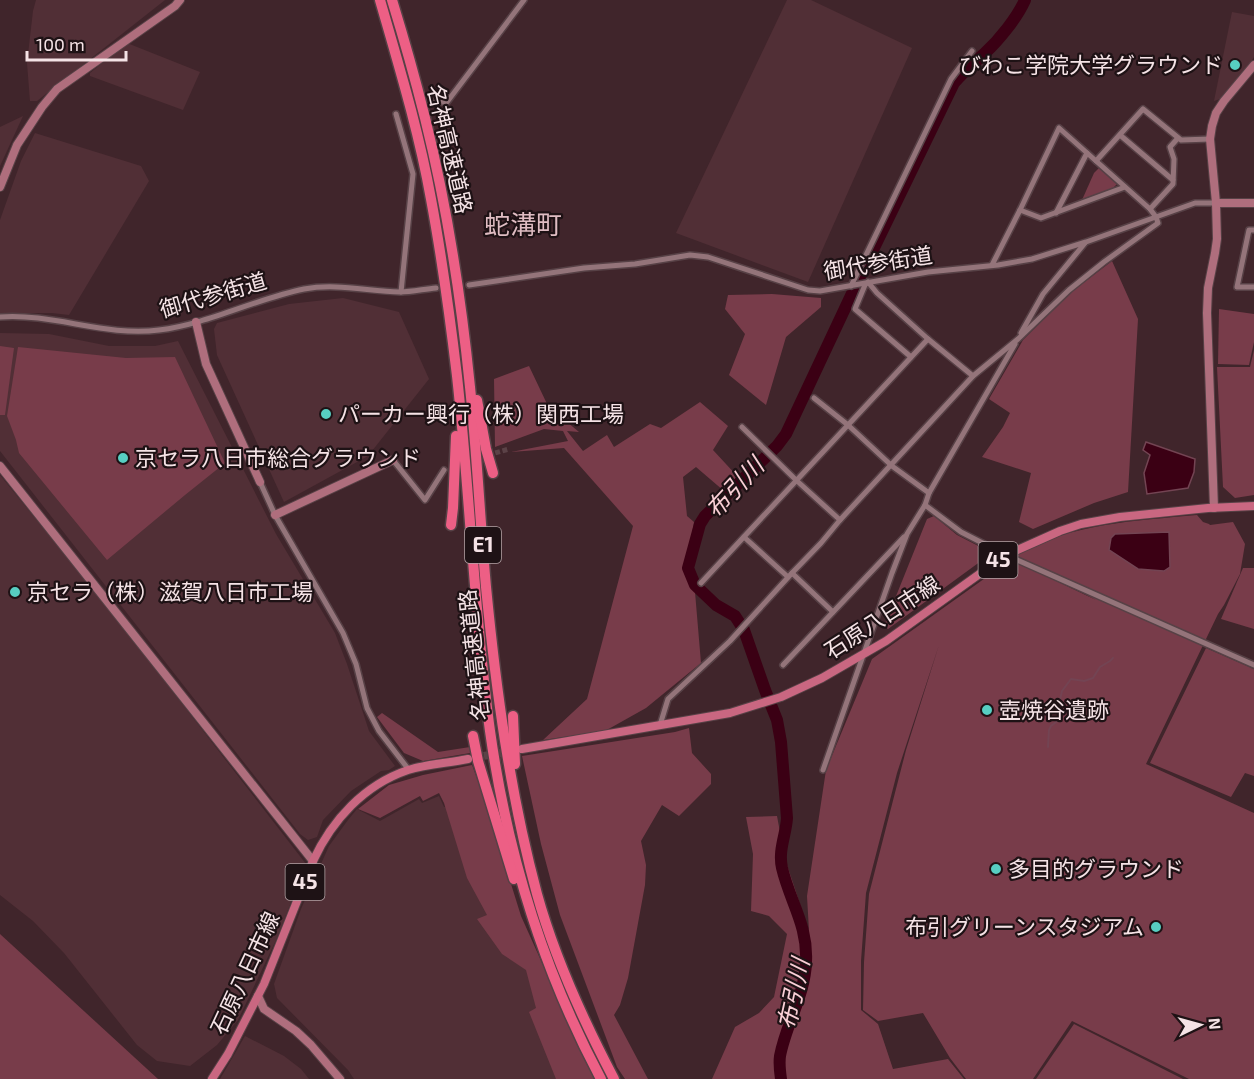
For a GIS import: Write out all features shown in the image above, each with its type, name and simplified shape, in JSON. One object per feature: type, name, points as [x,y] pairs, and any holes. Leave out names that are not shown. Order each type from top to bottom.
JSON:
[{"type":"highway","name":"名神高速道路","points":[[380,0],[412,113],[431,198],[441,258],[456,376],[477,613],[498,778],[526,899],[540,942],[565,1007],[600,1079]]},
{"type":"highway","name":"名神高速道路","points":[[392,0],[425,120],[444,205],[459,299],[470,386],[486,587],[502,727],[513,790],[538,896],[551,939],[581,1013],[614,1079]]},
{"type":"highway","points":[[459,299],[486,450],[493,473]]},
{"type":"highway","points":[[451,525],[456,433],[454,389],[456,376]]},
{"type":"highway","points":[[513,716],[516,773],[513,790]]},
{"type":"highway","points":[[473,736],[478,761],[512,874],[529,923],[565,1007]]},
{"type":"main road","name":"石原八日市線","points":[[522,749],[730,713],[770,700],[822,678],[886,641],[1006,555],[1081,524],[1112,518],[1254,506]]},
{"type":"main road","name":"石原八日市線","points":[[212,1079],[228,1054],[258,996],[320,847],[332,827],[360,797],[389,779],[409,770],[468,759]]},
{"type":"street","points":[[0,188],[17,145],[42,107],[57,90],[175,6],[180,0]]},
{"type":"street","points":[[435,102],[447,102],[524,0]]},
{"type":"street","points":[[853,285],[951,79],[972,51]]},
{"type":"street","points":[[1214,508],[1207,313],[1208,288],[1217,239],[1210,139],[1212,126],[1220,107],[1254,65]]},
{"type":"street","points":[[1096,161],[1143,109],[1180,140],[1210,139]]},
{"type":"street","points":[[396,114],[412,174],[401,292]]},
{"type":"street","points":[[660,726],[668,699],[745,624],[973,376],[1018,339],[1069,290],[1158,223],[1150,209],[1059,128],[992,266]]},
{"type":"street","points":[[1120,135],[1173,180]]},
{"type":"street","points":[[1150,209],[1173,184],[1174,159],[1170,147],[1178,138]]},
{"type":"street","points":[[1056,213],[1087,153]]},
{"type":"street","points":[[1020,210],[1041,218],[1125,187]]},
{"type":"street","name":"御代参街道","points":[[469,285],[690,255],[708,257],[808,290],[820,291],[928,272],[992,266],[1032,259],[1195,203],[1254,202]]},
{"type":"street","points":[[1254,230],[1249,230],[1237,287],[1254,287]]},
{"type":"street","points":[[822,770],[907,534],[1042,294],[1086,242]]},
{"type":"street","points":[[911,357],[855,309],[866,283],[973,376]]},
{"type":"street","name":"御代参街道","points":[[0,317],[27,316],[126,332],[160,330],[196,322],[305,289],[327,286],[401,292],[436,288]]},
{"type":"street","points":[[196,322],[206,364],[275,515],[343,633],[356,664],[367,708],[379,731],[409,770]]},
{"type":"street","points":[[701,583],[928,339]]},
{"type":"street","points":[[814,399],[848,425],[892,466],[929,492]]},
{"type":"street","points":[[742,427],[840,520]]},
{"type":"street","points":[[275,515],[393,460],[425,500],[444,470]]},
{"type":"street","points":[[0,466],[314,861]]},
{"type":"street","points":[[924,506],[961,532],[1006,555],[1254,665]]},
{"type":"street","points":[[783,665],[907,534]]},
{"type":"street","points":[[744,537],[833,612]]},
{"type":"street","points":[[258,996],[264,1009],[303,1038],[340,1079]]},
{"type":"shaded area","points":[[36,0],[165,0],[37,101],[30,101],[27,63]]},
{"type":"shaded area","points":[[787,0],[811,0],[912,48],[808,282],[676,233]]},
{"type":"shaded area","name":"びわこ学院大学グラウンド","points":[[1232,12],[1254,16],[1254,57],[1244,73],[1220,99],[1214,101]]},
{"type":"shaded area","points":[[127,43],[200,72],[183,110],[90,76],[90,73]]},
{"type":"shaded area","points":[[23,116],[0,166],[0,127]]},
{"type":"shaded area","points":[[35,133],[141,166],[149,181],[69,315],[0,313],[0,220],[21,161]]},
{"type":"shaded area","points":[[1099,168],[1117,184],[1113,188],[1082,200],[1094,173]]},
{"type":"shaded area","points":[[1112,261],[1138,319],[1128,492],[1094,503],[1033,529],[1019,522],[1031,473],[982,457],[1010,413],[989,399],[1023,340],[1070,293]]},
{"type":"shaded area","points":[[772,294],[821,298],[821,307],[786,337],[766,405],[729,375],[745,334],[725,309],[728,295]]},
{"type":"shaded area","points":[[343,298],[399,312],[429,379],[368,456],[284,502],[217,355],[214,329],[217,323],[289,304]]},
{"type":"shaded area","points":[[1219,309],[1254,314],[1254,342],[1249,365],[1218,364]]},
{"type":"shaded area","points":[[0,333],[49,334],[109,346],[155,346],[178,341],[276,534],[335,633],[369,731],[395,766],[381,771],[351,791],[323,820],[317,837],[308,840],[300,834],[0,451]]},
{"type":"shaded area","points":[[0,346],[14,348],[5,415],[0,415]]},
{"type":"shaded area","name":"京セラ八日市総合グラウンド","points":[[18,347],[126,358],[175,357],[225,463],[107,560],[19,453],[7,416]]},
{"type":"shaded area","points":[[1254,350],[1254,495],[1235,498],[1223,487],[1217,367],[1250,367]]},
{"type":"shaded area","points":[[529,366],[548,406],[579,432],[567,431],[583,451],[607,435],[614,447],[650,424],[661,428],[700,402],[728,426],[713,450],[738,477],[724,491],[696,467],[683,477],[687,516],[694,522],[685,575],[695,592],[701,663],[646,708],[605,731],[543,740],[587,699],[633,526],[564,448],[511,452],[568,441],[563,431],[544,429],[495,447],[494,379]]},
{"type":"shaded area","points":[[1146,442],[1195,459],[1194,472],[1188,488],[1147,494],[1144,473],[1150,455],[1143,450]]},
{"type":"shaded area","points":[[0,475],[109,609],[306,864],[277,938],[238,1020],[217,1045],[190,1066],[157,1061],[137,1045],[64,953],[33,921],[0,895]]},
{"type":"shaded area","points":[[1197,515],[1203,522],[1210,525],[1233,522],[1245,544],[1240,574],[1218,614],[1146,764],[1254,813],[1254,1079],[1189,1079],[1072,1021],[1033,1079],[966,1079],[950,1058],[923,1013],[878,1021],[863,1010],[869,894],[906,750],[939,645],[897,773],[866,893],[861,961],[861,1010],[878,1024],[893,1069],[948,1059],[964,1079],[712,1079],[735,1027],[759,1013],[774,997],[787,934],[769,916],[751,911],[753,854],[746,817],[777,816],[785,859],[809,931],[807,896],[826,770],[872,659],[995,571],[1008,558],[1096,600],[1015,556],[1036,545],[1103,525]]},
{"type":"shaded area","points":[[934,516],[957,535],[992,553],[888,629],[884,626],[927,519]]},
{"type":"shaded area","points":[[1169,532],[1170,567],[1164,571],[1138,569],[1109,550],[1111,538],[1115,534]]},
{"type":"shaded area","points":[[1243,568],[1254,568],[1254,629],[1221,619]]},
{"type":"shaded area","points":[[1206,648],[1254,669],[1254,776],[1245,773],[1231,797],[1150,763]]},
{"type":"shaded area","points":[[382,713],[438,752],[470,747],[470,753],[423,761],[404,753],[377,717]]},
{"type":"shaded area","points":[[689,728],[692,753],[711,774],[711,784],[679,816],[662,805],[641,841],[646,865],[645,885],[628,978],[620,1005],[614,1015],[648,1079],[625,1079],[617,1067],[560,915],[541,844],[522,756]]},
{"type":"shaded area","points":[[472,765],[521,916],[594,1079],[556,1079],[529,1012],[536,1008],[526,970],[502,954],[477,919],[487,915],[467,878],[439,793],[423,801],[420,796],[380,818],[358,809],[389,785]]},
{"type":"shaded area","points":[[439,796],[444,807],[466,797],[581,1079],[354,1079],[348,1070],[277,998],[274,984],[301,909],[329,846],[348,820],[357,809],[380,821],[419,799],[422,803]]},
{"type":"shaded area","points":[[0,934],[158,1079],[0,1079]]},
{"type":"shaded area","points":[[1074,1024],[1183,1079],[1036,1079]]},
{"type":"shaded area","points":[[245,1036],[284,1056],[301,1069],[309,1079],[220,1079]]},
{"type":"waterway","name":"布引川","points":[[781,1079],[780,1056],[805,974],[806,949],[781,861],[787,818],[777,720],[744,630],[735,616],[716,605],[695,585],[688,568],[700,524],[705,516],[777,446],[786,434],[954,83],[1002,35],[1025,0]]},
{"type":"waterway","points":[[1048,747],[1049,730],[1060,719],[1063,712],[1059,704],[1062,691],[1071,679],[1084,681],[1093,678],[1100,667],[1113,658]]},
{"type":"tunnel","points":[[436,288],[469,285]]},
{"type":"tunnel","points":[[488,455],[509,449]]},
{"type":"tunnel","points":[[472,758],[512,751]]},
{"type":"place","name":"びわこ学院大学グラウンド","points":[[1235,65]]},
{"type":"place","name":"パーカー興行（株）関西工場","points":[[326,414]]},
{"type":"place","name":"京セラ八日市総合グラウンド","points":[[123,458]]},
{"type":"place","name":"京セラ（株）滋賀八日市工場","points":[[15,592]]},
{"type":"place","name":"壺焼谷遺跡","points":[[987,710]]},
{"type":"place","name":"多目的グラウンド","points":[[996,869]]},
{"type":"place","name":"布引グリーンスタジアム","points":[[1156,927]]},
{"type":"district","name":"蛇溝町","points":[[523,225]]}]
